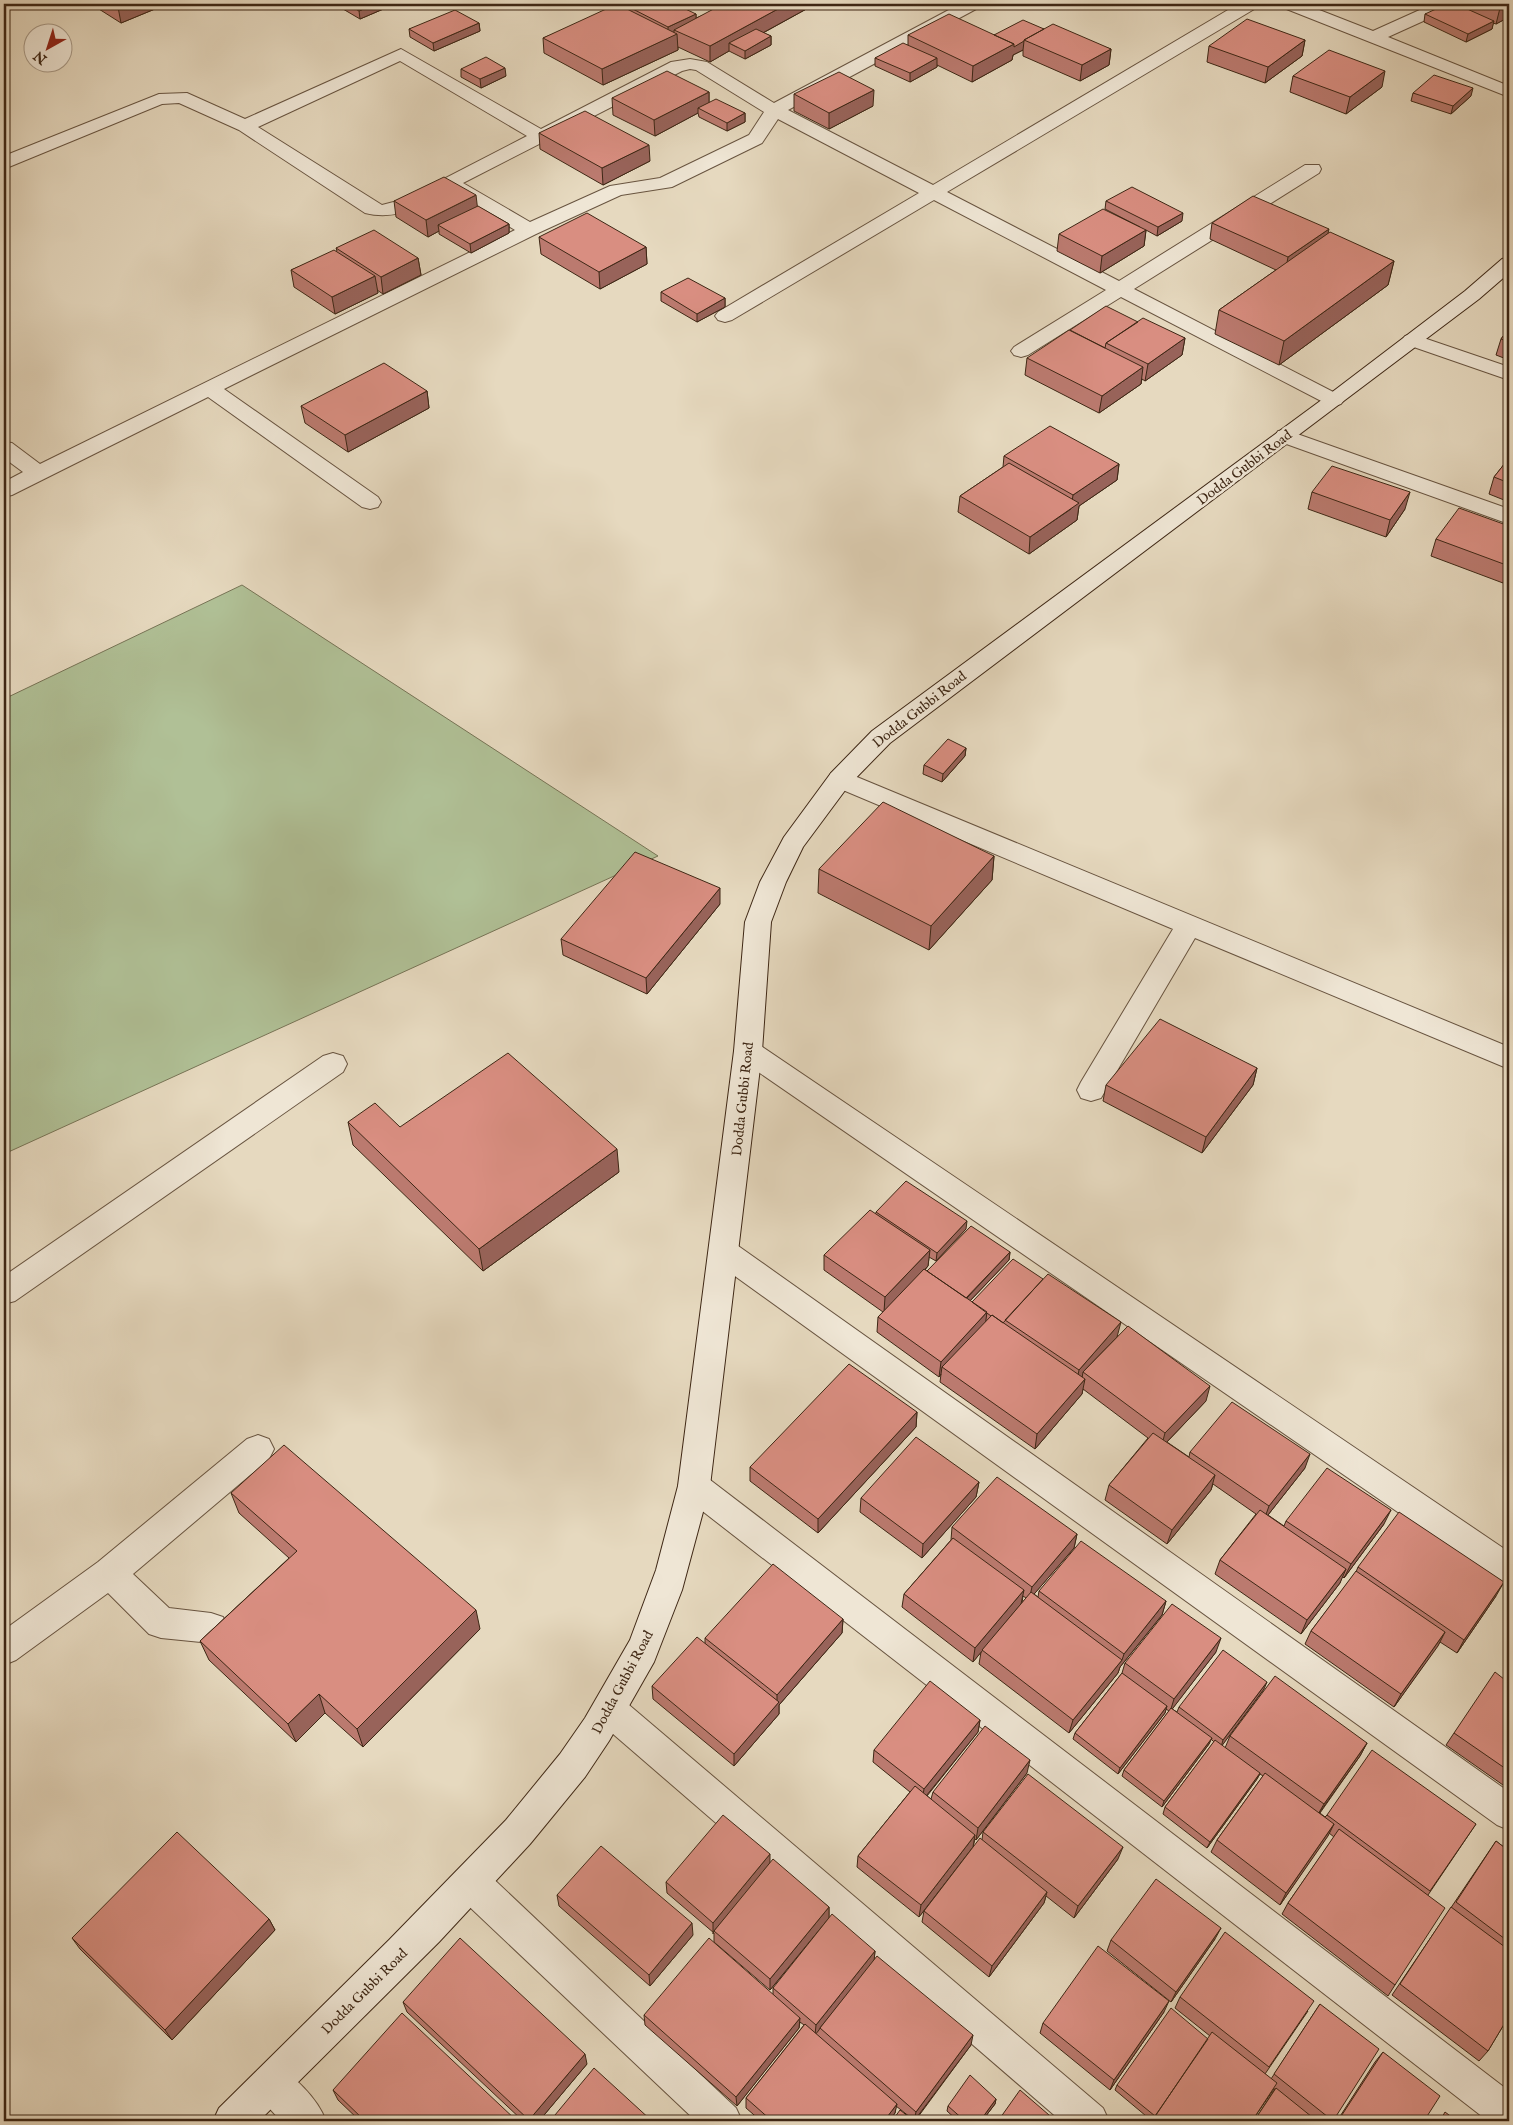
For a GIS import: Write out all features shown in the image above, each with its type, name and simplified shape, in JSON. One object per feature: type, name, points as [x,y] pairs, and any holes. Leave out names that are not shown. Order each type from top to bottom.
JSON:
[{"type":"street","points":[[4,490],[529,230],[617,190],[665,182],[756,139],[774,110],[972,4]]},
{"type":"street","points":[[725,316],[1250,4]]},
{"type":"street","points":[[1290,4],[1509,92]]},
{"type":"street","points":[[1374,37],[1446,4]]},
{"type":"street","points":[[245,126],[401,54],[539,135]]},
{"type":"street","points":[[4,164],[160,99],[181,97],[245,126],[372,209],[382,212],[397,209],[450,183],[539,135],[677,66],[690,64],[701,66],[774,110],[1334,400]]},
{"type":"street","points":[[1021,351],[1312,169]]},
{"type":"street","points":[[450,183],[529,230]]},
{"type":"street","name":"Dodda Gubbi Road","points":[[232,2121],[525,1827],[571,1770],[610,1710],[642,1650],[664,1595],[682,1539],[694,1486],[748,1051],[758,922],[773,882],[793,844],[840,779],[882,737],[1334,400],[1472,295],[1509,263]]},
{"type":"street","points":[[1412,340],[1509,374]]},
{"type":"street","points":[[209,388],[370,502]]},
{"type":"street","points":[[1286,436],[1509,517]]},
{"type":"street","points":[[4,448],[38,473]]},
{"type":"street","points":[[840,779],[1509,1058]]},
{"type":"street","points":[[1091,1090],[1189,925]]},
{"type":"street","points":[[748,1051],[1509,1570]]},
{"type":"street","points":[[4,1292],[333,1064]]},
{"type":"street","points":[[724,1252],[1509,1813]]},
{"type":"street","points":[[4,1650],[110,1573],[258,1449]]},
{"type":"street","points":[[694,1486],[1509,2114]]},
{"type":"street","points":[[110,1573],[161,1623],[210,1628]]},
{"type":"street","points":[[610,1710],[1090,2121]]},
{"type":"street","points":[[471,1883],[723,2121]]},
{"type":"street","points":[[271,2083],[307,2121]]},
{"type":"green space","points":[[242,585],[658,856],[4,1154],[4,699]]},
{"type":"building","points":[[113,4],[126,4],[118,7]]},
{"type":"building","points":[[347,4],[375,4],[359,11]]},
{"type":"building","points":[[617,4],[677,34],[602,69],[543,38]]},
{"type":"building","points":[[623,4],[675,4],[696,14],[668,27]]},
{"type":"building","points":[[723,4],[727,6],[731,4],[787,4],[710,46],[674,30]]},
{"type":"building","points":[[1447,4],[1456,4],[1494,21],[1468,34],[1425,14]]},
{"type":"building","points":[[1491,4],[1509,4],[1500,8]]},
{"type":"building","points":[[455,10],[479,23],[433,43],[409,29]]},
{"type":"building","points":[[949,14],[1014,44],[973,66],[908,35]]},
{"type":"building","points":[[1247,19],[1305,40],[1268,67],[1209,46]]},
{"type":"building","points":[[1023,20],[1044,29],[1014,47],[1014,44],[994,35]]},
{"type":"building","points":[[1053,24],[1111,49],[1082,65],[1024,40]]},
{"type":"building","points":[[756,29],[771,36],[745,51],[729,43]]},
{"type":"building","points":[[903,43],[937,58],[910,73],[875,58]]},
{"type":"building","points":[[1329,50],[1385,71],[1350,97],[1293,76]]},
{"type":"building","points":[[486,57],[505,68],[480,79],[461,69]]},
{"type":"building","points":[[667,71],[709,92],[654,120],[612,98]]},
{"type":"building","points":[[839,72],[874,90],[829,113],[794,94]]},
{"type":"building","points":[[1434,75],[1473,88],[1453,106],[1413,93]]},
{"type":"building","points":[[716,99],[745,113],[727,123],[698,108]]},
{"type":"building","points":[[585,111],[649,145],[602,168],[539,133]]},
{"type":"building","points":[[444,177],[476,195],[426,220],[394,201]]},
{"type":"building","points":[[1132,187],[1183,213],[1158,227],[1106,201]]},
{"type":"building","points":[[1253,196],[1329,229],[1288,257],[1212,223]]},
{"type":"building","points":[[478,206],[509,224],[470,244],[438,225]]},
{"type":"building","points":[[1103,209],[1146,230],[1102,256],[1059,234]]},
{"type":"building","points":[[587,213],[646,247],[599,272],[539,237]]},
{"type":"building","points":[[374,230],[418,258],[381,277],[336,248]]},
{"type":"building","points":[[1330,232],[1394,261],[1284,341],[1219,310]]},
{"type":"building","points":[[334,250],[375,276],[332,297],[291,270]]},
{"type":"building","points":[[688,278],[725,298],[697,314],[661,292]]},
{"type":"building","points":[[1106,306],[1138,322],[1106,343],[1105,348],[1070,330]]},
{"type":"building","points":[[1143,318],[1185,338],[1148,364],[1106,343]]},
{"type":"building","points":[[1509,328],[1509,342],[1501,339]]},
{"type":"building","points":[[1069,330],[1143,367],[1102,396],[1027,358]]},
{"type":"building","points":[[384,363],[427,391],[345,435],[301,406]]},
{"type":"building","points":[[1050,426],[1119,464],[1073,495],[1004,456]]},
{"type":"building","points":[[1509,458],[1509,483],[1494,477]]},
{"type":"building","points":[[1009,463],[1079,503],[1030,537],[960,496]]},
{"type":"building","points":[[1332,466],[1410,492],[1390,520],[1312,492]]},
{"type":"building","points":[[1459,508],[1509,526],[1509,566],[1436,539]]},
{"type":"building","points":[[948,739],[966,748],[943,774],[924,765]]},
{"type":"building","points":[[883,802],[994,856],[931,926],[819,869]]},
{"type":"building","points":[[635,852],[720,888],[646,978],[561,939]]},
{"type":"building","points":[[1160,1019],[1257,1068],[1206,1137],[1106,1085]]},
{"type":"building","points":[[508,1053],[617,1149],[479,1249],[348,1122],[375,1103],[400,1127]]},
{"type":"building","points":[[906,1181],[967,1221],[937,1253],[876,1212]]},
{"type":"building","points":[[870,1210],[930,1250],[885,1297],[824,1255]]},
{"type":"building","points":[[971,1226],[1010,1252],[966,1298],[927,1271]]},
{"type":"building","points":[[1013,1259],[1043,1279],[1003,1323],[972,1302]]},
{"type":"building","points":[[924,1269],[987,1312],[941,1362],[878,1317]]},
{"type":"building","points":[[1048,1274],[1121,1322],[1079,1370],[1005,1320]]},
{"type":"building","points":[[992,1315],[1085,1379],[1037,1434],[942,1367]]},
{"type":"building","points":[[1128,1326],[1210,1386],[1165,1433],[1083,1372]]},
{"type":"building","points":[[849,1364],[917,1412],[818,1519],[750,1467]]},
{"type":"building","points":[[1232,1402],[1310,1454],[1269,1506],[1190,1452]]},
{"type":"building","points":[[1153,1433],[1215,1475],[1172,1530],[1109,1485]]},
{"type":"building","points":[[916,1437],[979,1482],[923,1544],[861,1498]]},
{"type":"building","points":[[284,1445],[476,1610],[357,1729],[319,1694],[288,1724],[200,1641],[297,1551],[231,1493]]},
{"type":"building","points":[[1327,1468],[1391,1510],[1351,1564],[1286,1521]]},
{"type":"building","points":[[997,1477],[1077,1534],[1032,1587],[952,1527]]},
{"type":"building","points":[[1260,1510],[1346,1569],[1307,1620],[1220,1560]]},
{"type":"building","points":[[1399,1512],[1504,1582],[1464,1640],[1358,1567]]},
{"type":"building","points":[[953,1538],[1024,1590],[975,1648],[904,1594]]},
{"type":"building","points":[[1081,1541],[1166,1601],[1124,1654],[1039,1591]]},
{"type":"building","points":[[773,1564],[843,1619],[777,1695],[705,1638]]},
{"type":"building","points":[[1356,1571],[1445,1632],[1401,1694],[1311,1631]]},
{"type":"building","points":[[1031,1592],[1122,1660],[1073,1720],[982,1650]]},
{"type":"building","points":[[1172,1604],[1221,1638],[1174,1699],[1125,1663]]},
{"type":"building","points":[[697,1637],[779,1702],[734,1754],[652,1686]]},
{"type":"building","points":[[1223,1650],[1267,1682],[1223,1740],[1179,1707]]},
{"type":"building","points":[[1495,1672],[1509,1683],[1509,1771],[1454,1733]]},
{"type":"building","points":[[1122,1673],[1167,1706],[1120,1768],[1075,1733]]},
{"type":"building","points":[[1275,1676],[1367,1743],[1324,1804],[1230,1736]]},
{"type":"building","points":[[930,1681],[980,1720],[924,1789],[874,1750]]},
{"type":"building","points":[[1171,1708],[1212,1738],[1164,1801],[1124,1770]]},
{"type":"building","points":[[985,1726],[1030,1760],[978,1828],[933,1792]]},
{"type":"building","points":[[1215,1740],[1260,1773],[1210,1842],[1165,1807]]},
{"type":"building","points":[[1372,1750],[1476,1824],[1430,1891],[1327,1815]]},
{"type":"building","points":[[1265,1773],[1334,1824],[1286,1893],[1217,1840]]},
{"type":"building","points":[[1028,1774],[1123,1847],[1078,1906],[983,1832]]},
{"type":"building","points":[[915,1786],[975,1835],[921,1905],[858,1856]]},
{"type":"building","points":[[723,1815],[770,1854],[713,1923],[666,1882]]},
{"type":"building","points":[[1339,1829],[1445,1908],[1395,1985],[1288,1903]]},
{"type":"building","points":[[177,1832],[269,1919],[165,2030],[72,1938]]},
{"type":"building","points":[[980,1838],[1047,1892],[992,1966],[924,1911]]},
{"type":"building","points":[[1496,1841],[1509,1851],[1509,1942],[1456,1902]]},
{"type":"building","points":[[601,1846],[692,1923],[649,1975],[557,1895]]},
{"type":"building","points":[[773,1859],[829,1907],[770,1979],[714,1931]]},
{"type":"building","points":[[1156,1879],[1221,1928],[1176,1992],[1111,1940]]},
{"type":"building","points":[[1451,1907],[1509,1950],[1509,2016],[1488,2051],[1400,1984]]},
{"type":"building","points":[[832,1914],[875,1951],[816,2025],[773,1988]]},
{"type":"building","points":[[1225,1932],[1314,2001],[1269,2067],[1180,1997]]},
{"type":"building","points":[[460,1938],[585,2054],[529,2120],[403,2002]]},
{"type":"building","points":[[709,1938],[800,2018],[736,2097],[644,2015]]},
{"type":"building","points":[[1098,1946],[1169,2001],[1114,2080],[1043,2023]]},
{"type":"building","points":[[877,1956],[973,2035],[916,2112],[820,2028]]},
{"type":"building","points":[[1320,2004],[1379,2049],[1333,2121],[1274,2074]]},
{"type":"building","points":[[1171,2008],[1208,2039],[1155,2116],[1117,2085]]},
{"type":"building","points":[[402,2013],[517,2121],[365,2121],[333,2090]]},
{"type":"building","points":[[805,2024],[897,2104],[884,2121],[772,2121],[746,2098]]},
{"type":"building","points":[[1212,2032],[1277,2083],[1252,2121],[1158,2121],[1154,2118]]},
{"type":"building","points":[[1383,2052],[1440,2096],[1424,2121],[1338,2121]]},
{"type":"building","points":[[594,2068],[652,2121],[550,2121]]},
{"type":"building","points":[[970,2075],[996,2099],[980,2121],[965,2121],[948,2106]]},
{"type":"building","points":[[1276,2088],[1317,2121],[1254,2121]]},
{"type":"building","points":[[1020,2090],[1056,2121],[998,2121]]},
{"type":"building","points":[[900,2110],[914,2121],[892,2121]]},
{"type":"building","points":[[1445,2112],[1457,2121],[1440,2121]]}]
